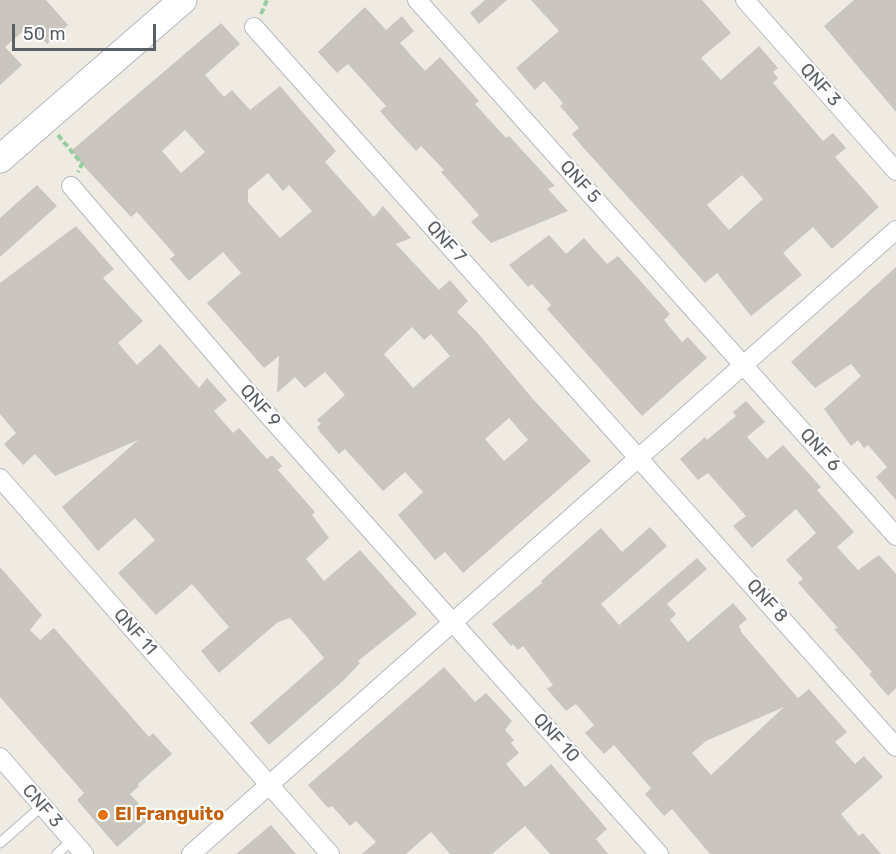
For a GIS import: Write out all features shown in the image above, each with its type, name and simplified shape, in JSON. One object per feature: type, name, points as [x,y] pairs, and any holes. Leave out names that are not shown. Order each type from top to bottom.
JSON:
[{"type":"main road","points":[[0,159],[183,0]]},
{"type":"street","name":"QNF 5","points":[[417,0],[744,364]]},
{"type":"street","name":"QNF 3","points":[[745,0],[896,171]]},
{"type":"street","name":"QNF 7","points":[[254,27],[638,456]]},
{"type":"street","name":"QNF 9","points":[[71,186],[243,387],[454,622]]},
{"type":"street","points":[[190,854],[270,787],[638,456],[896,231]]},
{"type":"street","name":"QNF 6","points":[[744,364],[896,536]]},
{"type":"street","name":"QNF 8","points":[[638,456],[896,747]]},
{"type":"street","name":"QNF 11","points":[[0,478],[330,854]]},
{"type":"street","name":"QNF 10","points":[[454,622],[659,854]]},
{"type":"street","name":"CNF 3","points":[[0,757],[78,847]]},
{"type":"lane","points":[[0,843],[42,806]]},
{"type":"lane","points":[[57,854],[78,847]]},
{"type":"building","points":[[0,0],[46,0],[68,25],[47,44],[30,25],[5,47],[22,65],[0,85]]},
{"type":"building","points":[[485,0],[507,0],[479,24],[470,13]]},
{"type":"building","points":[[531,0],[702,0],[731,33],[701,58],[721,80],[759,46],[778,68],[773,72],[778,78],[773,83],[823,141],[833,133],[846,148],[835,157],[879,207],[832,249],[813,227],[783,253],[802,275],[751,316],[717,273],[705,283],[581,145],[572,134],[579,128],[560,106],[563,103],[544,81],[535,90],[516,68],[559,31]],"holes":[[[742,175],[763,199],[729,230],[707,205]]]},
{"type":"building","points":[[854,0],[896,0],[896,112],[824,26]]},
{"type":"building","points":[[365,7],[386,30],[402,16],[414,31],[400,43],[425,71],[440,57],[479,101],[475,104],[506,138],[509,136],[555,186],[548,189],[568,211],[491,243],[471,222],[479,215],[441,172],[444,170],[421,146],[416,151],[392,125],[380,111],[386,106],[348,64],[337,73],[318,52]]},
{"type":"building","points":[[221,23],[240,44],[205,75],[224,97],[232,90],[250,110],[280,86],[336,151],[325,162],[374,217],[383,206],[411,238],[396,244],[439,290],[450,280],[468,301],[457,312],[591,461],[463,573],[445,552],[435,560],[398,515],[423,492],[405,472],[383,491],[345,449],[339,454],[317,427],[321,424],[317,420],[345,395],[325,372],[305,388],[295,377],[277,393],[279,356],[264,368],[207,303],[241,273],[223,252],[189,281],[170,259],[175,255],[137,212],[131,217],[79,161],[72,150]],"holes":[[[185,130],[205,152],[181,173],[162,151]],[[268,173],[283,191],[289,185],[312,211],[280,238],[248,202],[248,190]],[[412,327],[424,340],[431,334],[450,356],[413,388],[384,354]],[[509,418],[528,440],[504,461],[485,439]]]},
{"type":"building","points":[[37,185],[57,206],[0,257],[0,218]]},
{"type":"building","points":[[76,226],[114,269],[103,278],[143,321],[118,343],[137,365],[160,344],[199,388],[207,378],[227,400],[214,411],[233,433],[239,428],[267,459],[272,455],[282,466],[278,470],[315,512],[312,515],[329,538],[306,559],[324,581],[360,550],[417,614],[358,661],[360,663],[344,680],[269,745],[250,723],[324,658],[306,636],[290,618],[278,622],[219,673],[201,651],[229,627],[192,584],[156,615],[118,573],[155,540],[135,518],[98,551],[62,507],[138,440],[55,476],[35,454],[23,465],[4,444],[16,433],[0,414],[0,283]]},
{"type":"building","points":[[549,235],[566,254],[584,238],[607,264],[618,256],[670,314],[664,320],[682,342],[688,337],[707,358],[642,416],[547,309],[551,305],[532,284],[528,287],[509,265]]},
{"type":"building","points":[[896,267],[896,500],[876,477],[887,467],[868,445],[864,448],[858,440],[851,446],[824,409],[861,376],[851,364],[815,388],[791,362]]},
{"type":"building","points":[[746,401],[765,422],[747,437],[767,459],[783,445],[821,487],[817,490],[854,532],[837,547],[858,570],[879,555],[896,574],[896,688],[888,696],[869,674],[872,672],[834,629],[838,628],[798,583],[803,579],[786,560],[816,533],[796,509],[752,548],[733,526],[746,516],[708,473],[698,480],[680,459],[705,437],[707,440],[736,416],[733,412]]},
{"type":"building","points":[[650,527],[667,546],[601,604],[619,625],[697,558],[707,569],[667,604],[676,614],[670,620],[688,642],[733,603],[747,619],[739,626],[742,633],[798,698],[809,689],[847,732],[835,742],[855,764],[864,756],[883,777],[841,814],[859,836],[863,833],[881,854],[710,854],[672,809],[664,816],[645,794],[651,788],[614,745],[604,754],[585,733],[594,725],[576,704],[566,711],[547,689],[553,685],[523,646],[518,650],[513,644],[511,646],[492,624],[542,583],[541,581],[601,528],[622,552]],"holes":[[[784,707],[711,775],[692,753],[706,741]]]},
{"type":"building","points":[[0,567],[42,615],[30,630],[40,640],[54,628],[149,737],[153,733],[172,754],[130,794],[139,804],[136,807],[147,821],[117,847],[77,800],[84,793],[0,697]]},
{"type":"building","points":[[444,667],[475,702],[486,693],[512,721],[505,730],[514,740],[511,743],[519,753],[506,764],[525,787],[551,764],[607,829],[596,839],[608,854],[550,854],[525,826],[492,854],[450,854],[431,832],[406,854],[362,854],[376,842],[356,821],[350,826],[332,806],[328,808],[308,785]]},
{"type":"building","points":[[271,825],[296,854],[236,854],[253,840]]},
{"type":"place","name":"El Franguito","points":[[103,815]]}]
